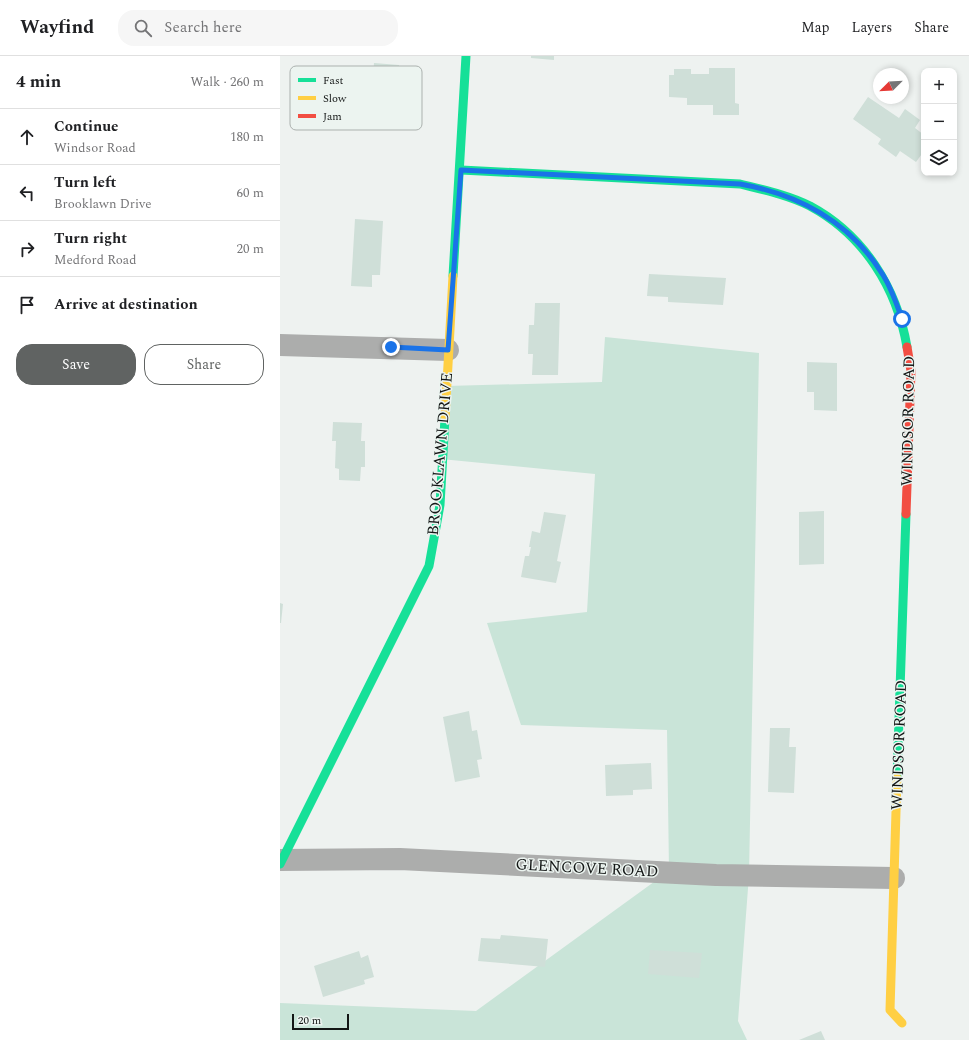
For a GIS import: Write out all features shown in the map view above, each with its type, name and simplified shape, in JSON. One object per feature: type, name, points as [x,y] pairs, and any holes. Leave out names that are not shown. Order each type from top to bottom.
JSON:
[{"type":"street","name":"BROOKLAWN DRIVE","points":[[281,861],[429,566],[440,505],[448,350],[461,170],[466,56]]},
{"type":"street","name":"WINDSOR ROAD","points":[[461,170],[732,184],[755,187],[780,193],[805,203],[827,216],[848,232],[866,251],[881,272],[902,319],[908,345],[911,371],[890,1010],[902,1023]]},
{"type":"street","points":[[280,345],[448,350]]},
{"type":"street","name":"GLENCOVE ROAD","points":[[281,861],[400,859],[716,875],[894,878]]},
{"type":"green space","points":[[605,337],[759,353],[749,875],[738,1021],[747,1040],[280,1040],[280,1003],[476,1011],[669,871],[667,730],[521,725],[487,623],[587,612],[595,474],[441,459],[446,386],[602,382]]},
{"type":"building","points":[[531,56],[554,56],[554,60],[531,58]]},
{"type":"building","points":[[374,63],[399,65],[399,66],[374,66]]},
{"type":"building","points":[[709,68],[735,68],[735,103],[739,104],[739,115],[713,115],[713,105],[687,105],[687,98],[669,97],[669,75],[674,75],[674,69],[691,69],[691,74],[709,74]]},
{"type":"building","points":[[868,97],[873,100],[873,104],[878,104],[899,118],[905,109],[920,120],[915,128],[921,133],[921,155],[916,162],[900,151],[896,157],[878,144],[881,139],[853,119]]},
{"type":"building","points":[[355,219],[383,221],[380,275],[372,275],[372,287],[351,286]]},
{"type":"building","points":[[649,274],[726,278],[723,305],[668,302],[668,297],[647,296]]},
{"type":"building","points":[[535,303],[560,303],[558,375],[532,375],[533,354],[528,354],[529,325],[534,325]]},
{"type":"building","points":[[807,362],[837,363],[837,411],[814,410],[814,392],[807,392]]},
{"type":"building","points":[[333,422],[362,423],[361,441],[365,441],[365,467],[361,467],[360,481],[339,480],[339,469],[335,468],[336,441],[332,441]]},
{"type":"building","points":[[824,511],[824,564],[799,565],[799,512]]},
{"type":"building","points":[[544,512],[566,515],[557,561],[561,562],[556,583],[521,577],[525,556],[529,556],[532,531],[540,533]]},
{"type":"building","points":[[280,603],[283,604],[281,623],[280,623]]},
{"type":"building","points":[[469,711],[472,731],[477,730],[482,759],[477,760],[480,777],[455,782],[443,717]]},
{"type":"building","points":[[770,728],[790,728],[789,747],[796,747],[794,793],[768,792]]},
{"type":"building","points":[[651,763],[652,789],[633,790],[633,795],[606,796],[605,765]]},
{"type":"building","points":[[501,935],[548,939],[545,967],[478,961],[481,938],[500,939]]},
{"type":"building","points":[[650,950],[702,953],[699,978],[648,974]]},
{"type":"building","points":[[359,951],[361,958],[368,955],[374,977],[364,980],[365,984],[323,997],[314,966]]},
{"type":"building","points":[[821,1031],[825,1040],[799,1040]]},
{"type":"traffic: fast","points":[[453,276],[466,56]]},
{"type":"traffic: fast","points":[[461,170],[740,184],[793,199],[810,206],[829,218],[847,232],[862,248],[875,265],[886,284],[895,304],[907,347]]},
{"type":"traffic: fast","points":[[280,864],[429,566],[440,505],[445,418]]},
{"type":"traffic: fast","points":[[897,778],[906,514]]},
{"type":"traffic: slow","points":[[445,418],[453,276]]},
{"type":"traffic: slow","points":[[897,778],[890,1010],[902,1023]]},
{"type":"traffic: jam","points":[[906,514],[911,371],[907,347]]},
{"type":"route","points":[[391,347],[448,350],[461,170],[740,184],[780,193],[805,203],[827,216],[848,232],[866,251],[881,272],[890,288],[902,319]]}]
